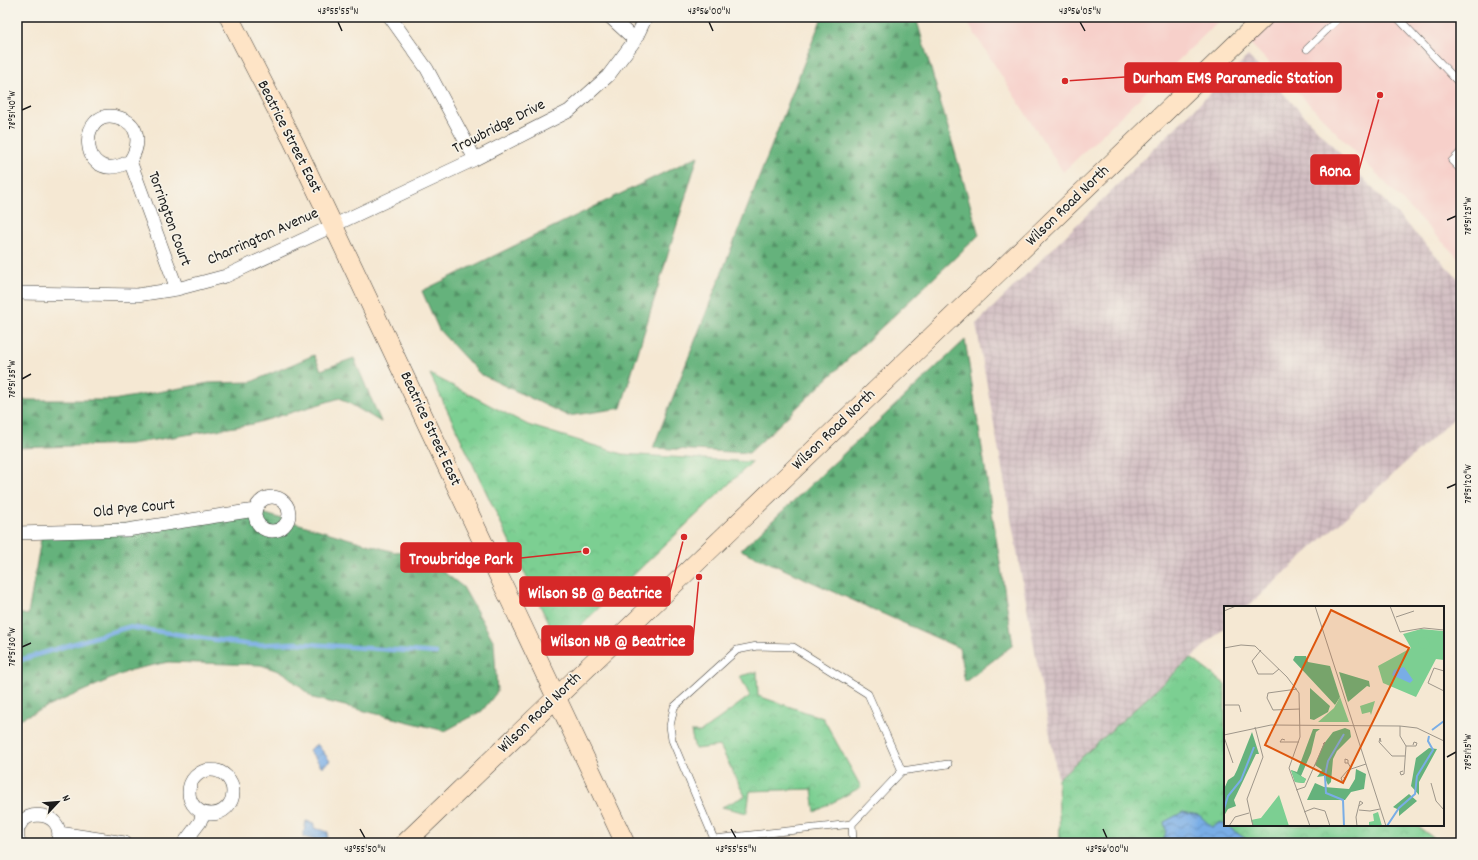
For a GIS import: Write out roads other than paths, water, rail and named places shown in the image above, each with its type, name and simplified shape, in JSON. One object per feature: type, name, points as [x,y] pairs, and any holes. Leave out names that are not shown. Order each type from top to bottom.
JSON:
[{"type":"main road","name":"Beatrice Street East","points":[[229,17],[293,142],[333,225],[625,843]]},
{"type":"main road","name":"Wilson Road North","points":[[404,843],[1264,17]]},
{"type":"street","points":[[390,17],[427,69],[475,159]]},
{"type":"street","points":[[610,17],[635,40]]},
{"type":"street","name":"Trowbridge Drive","points":[[333,225],[475,159],[569,111],[608,76],[635,40],[646,17]]},
{"type":"street","name":"Torrington Court","points":[[130,161],[176,289]]},
{"type":"street","name":"Charrington Avenue","points":[[17,293],[136,295],[176,289],[226,276],[333,225]]},
{"type":"street","name":"Old Pye Court","points":[[17,533],[127,530],[254,510]]},
{"type":"street","points":[[184,843],[200,822],[202,814]]},
{"type":"street","points":[[20,843],[18,830],[21,824],[31,816],[44,815],[50,818],[55,824],[58,838],[125,843]]},
{"type":"lane","points":[[1307,49],[1340,17]]},
{"type":"lane","points":[[1397,17],[1461,85]]},
{"type":"lane","points":[[1461,152],[1452,161],[1461,170]]},
{"type":"lane","points":[[714,839],[672,740],[670,726],[674,707],[737,650],[757,646],[794,647],[868,694],[902,771]]},
{"type":"lane","points":[[704,843],[714,839],[852,824],[902,771],[948,764]]},
{"type":"lane","points":[[852,824],[853,843]]},
{"type":"water","points":[[317,744],[330,761],[322,767],[309,750]]},
{"type":"water","points":[[1183,812],[1199,815],[1212,827],[1221,822],[1224,826],[1227,826],[1252,843],[1163,843],[1166,831],[1164,822]]},
{"type":"water","points":[[306,821],[314,823],[314,828],[328,832],[326,843],[303,837]]},
{"type":"waterway","points":[[17,661],[128,627],[251,645],[295,643],[436,653]]},
{"type":"place","name":"Durham EMS Paramedic Station","points":[[1065,81]]},
{"type":"place","name":"Rona","points":[[1380,95]]},
{"type":"place","name":"Wilson SB @ Beatrice","points":[[684,537]]},
{"type":"place","name":"Trowbridge Park","points":[[586,551]]},
{"type":"place","name":"Wilson NB @ Beatrice","points":[[699,577]]}]
